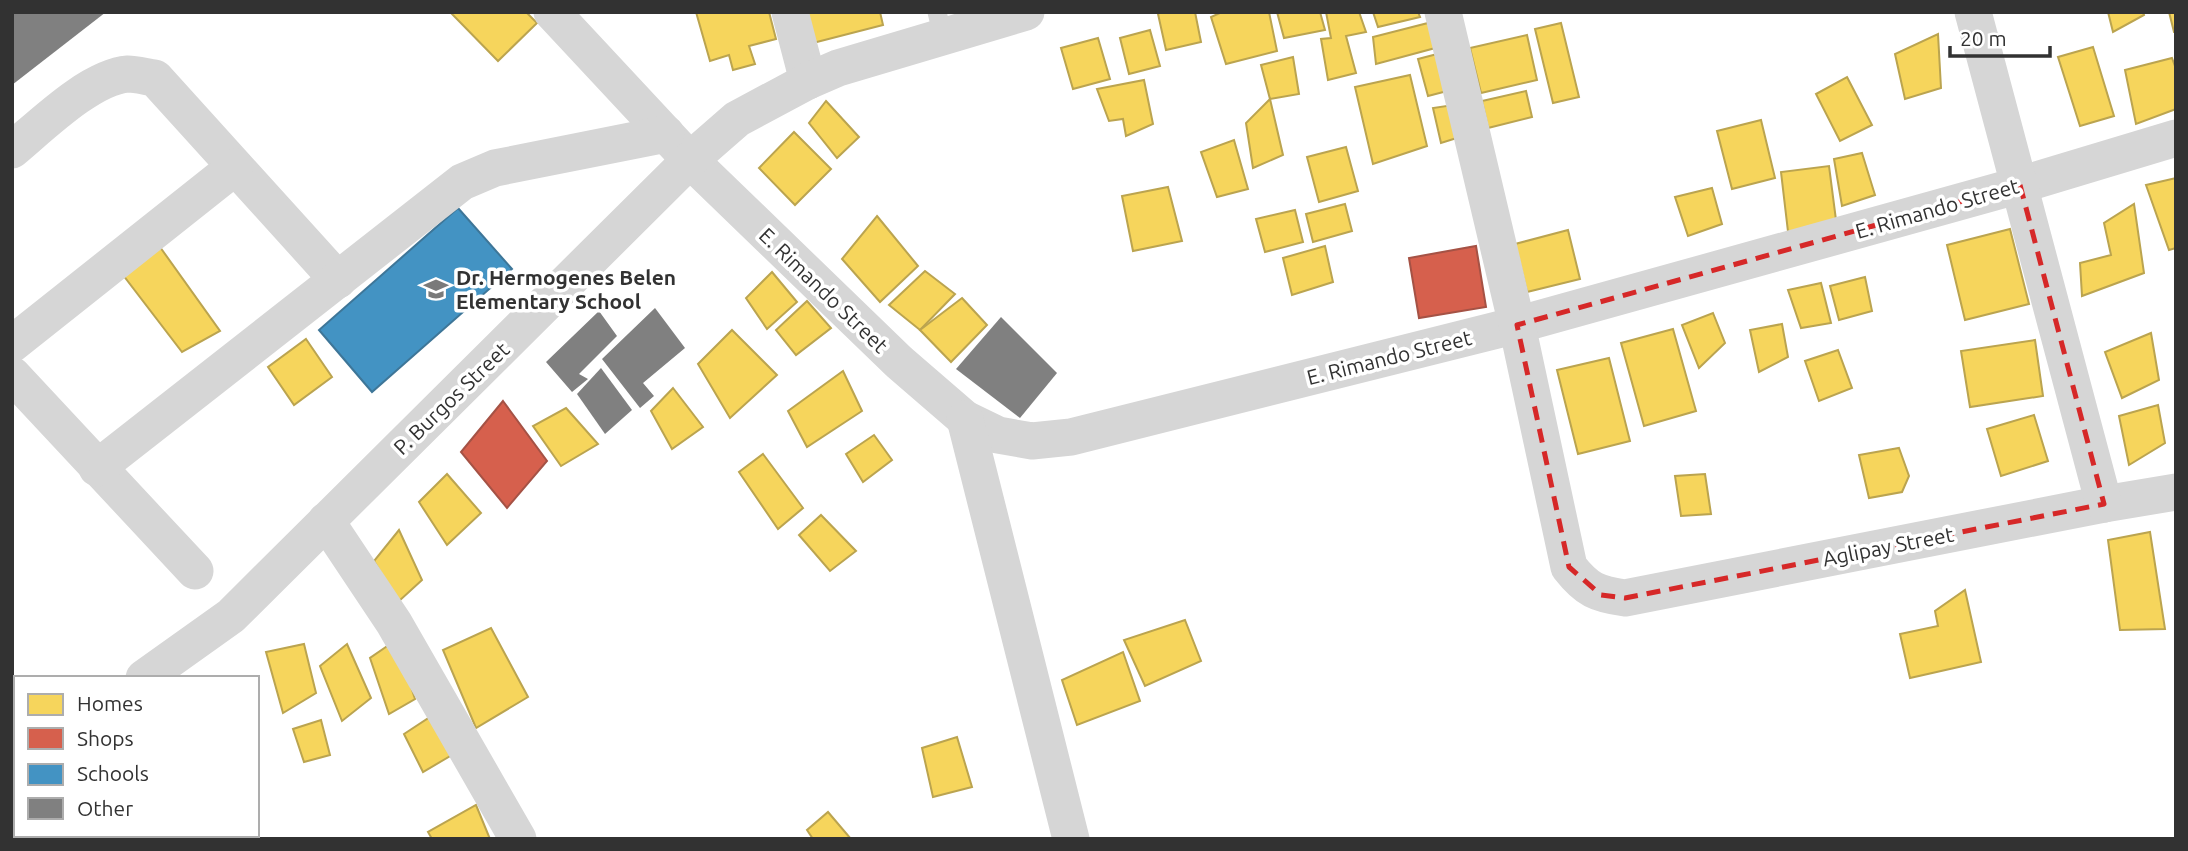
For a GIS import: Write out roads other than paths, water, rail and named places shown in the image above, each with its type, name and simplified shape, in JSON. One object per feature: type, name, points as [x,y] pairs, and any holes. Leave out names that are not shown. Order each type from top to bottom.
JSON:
[{"type":"street","name":"E. Rimando Street","points":[[552,12],[690,160],[900,362],[965,419],[998,435],[1032,441],[1072,437],[1517,325],[2020,185],[2176,138]]},
{"type":"street","points":[[790,12],[808,81]]},
{"type":"street","name":"P. Burgos Street","points":[[147,676],[231,616],[690,160],[737,119],[808,81],[940,25],[1026,12]]},
{"type":"street","points":[[1443,12],[1517,325]]},
{"type":"street","points":[[1973,12],[2104,504]]},
{"type":"street","points":[[12,150],[80,94],[128,74],[155,78],[338,280]]},
{"type":"street","points":[[97,468],[462,182],[495,168],[666,134]]},
{"type":"street","points":[[12,344],[235,167]]},
{"type":"street","name":"Aglipay Street","points":[[1517,325],[1569,567],[1581,582],[1601,594],[1625,598],[2176,492]]},
{"type":"street","points":[[12,375],[195,571]]},
{"type":"street","points":[[965,419],[1071,839]]},
{"type":"street","points":[[326,521],[394,623],[518,839]]},
{"type":"place","name":"Dr. Hermogenes Belen Elementary School","points":[[436,289]]}]
